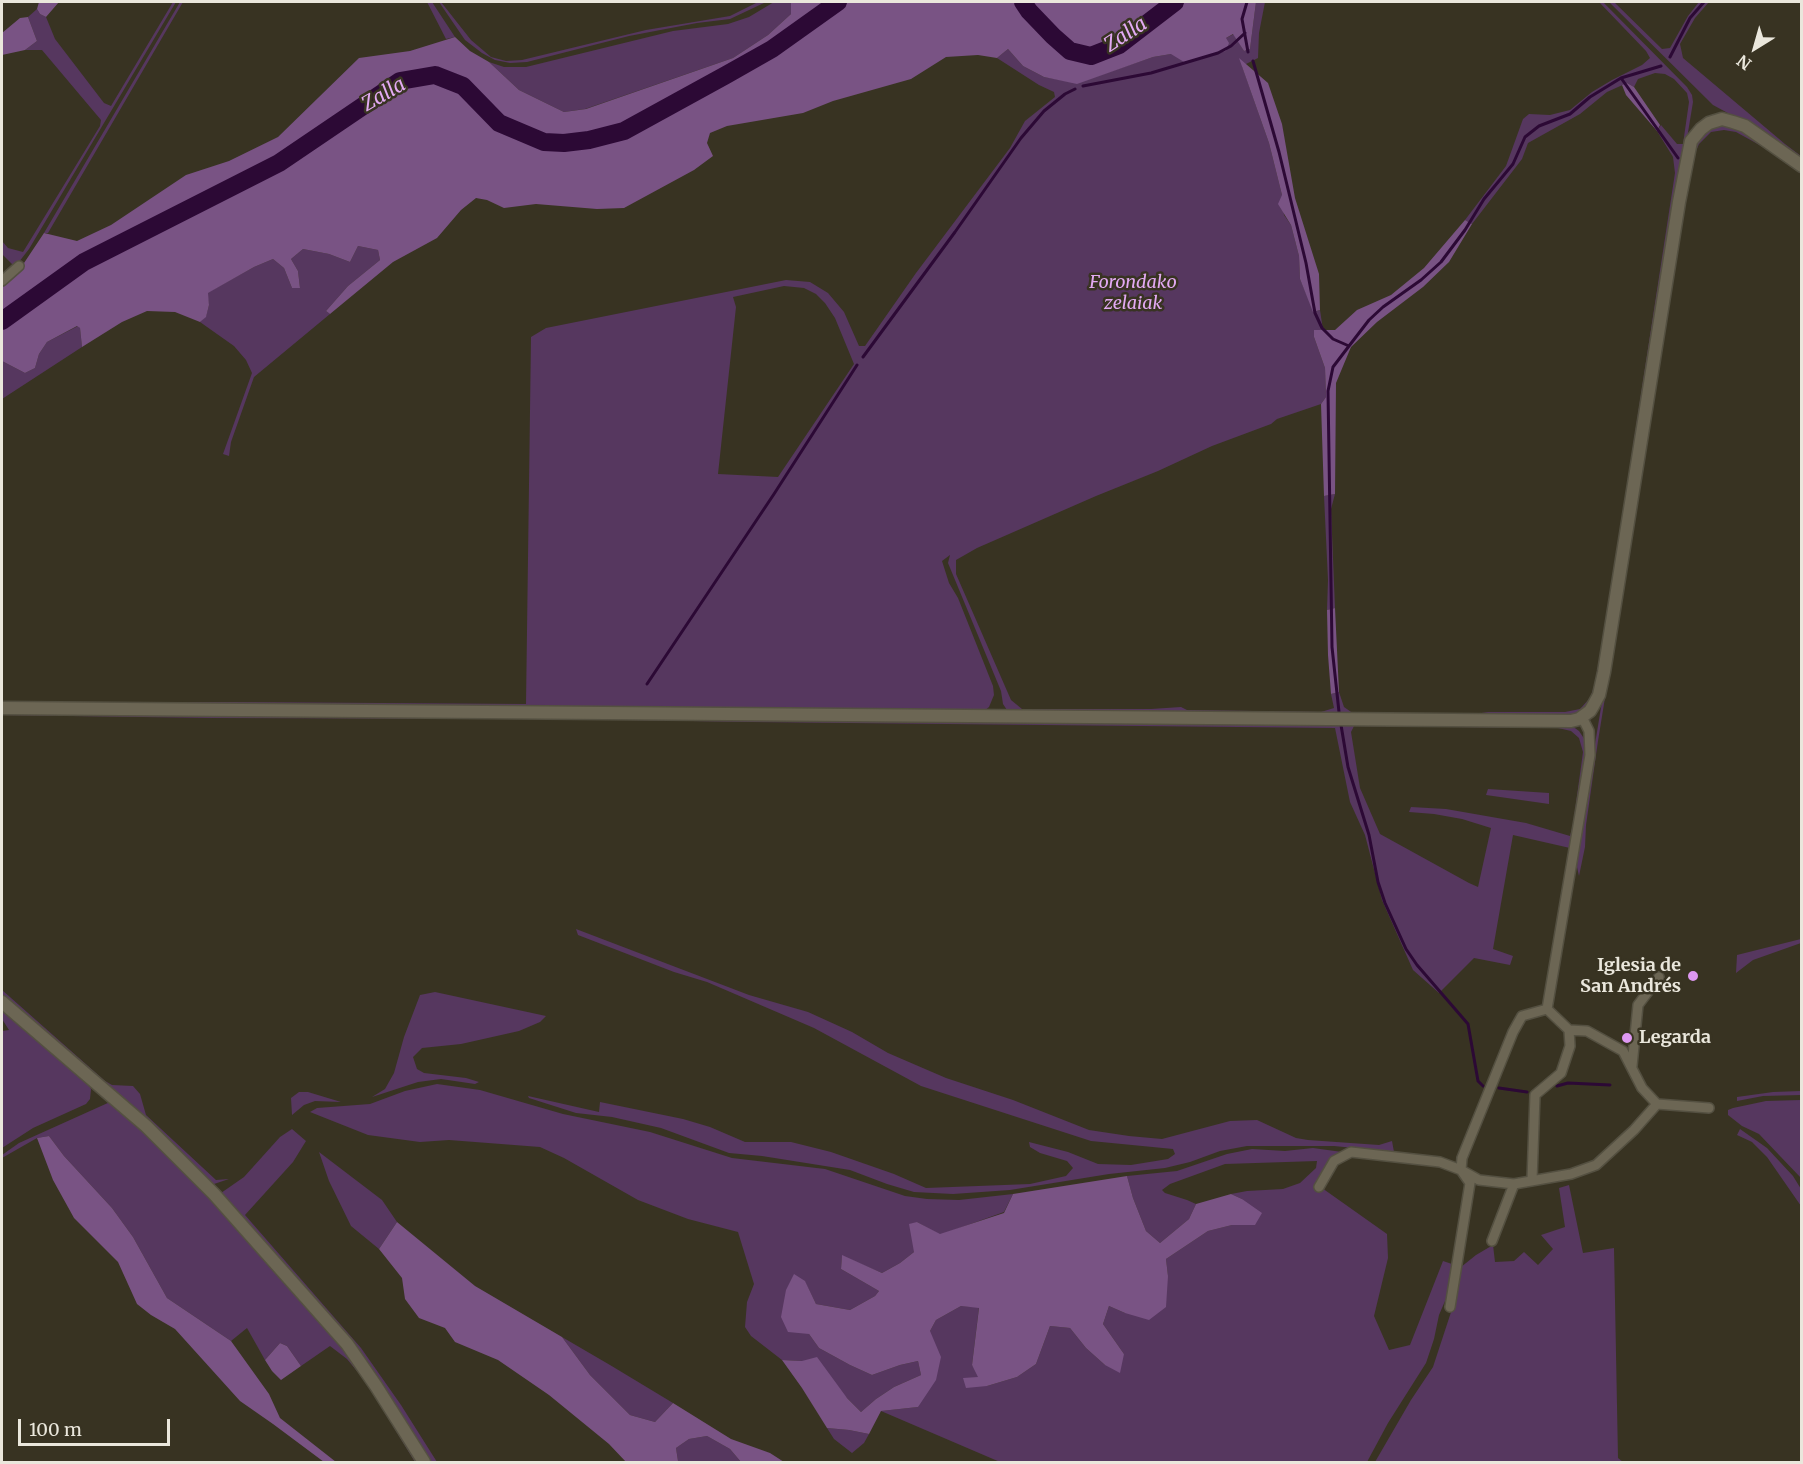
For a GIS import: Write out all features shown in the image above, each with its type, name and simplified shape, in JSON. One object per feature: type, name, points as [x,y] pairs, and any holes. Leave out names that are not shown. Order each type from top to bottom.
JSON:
[{"type":"street","points":[[2,708],[1571,721],[1590,711],[1599,695],[1604,672],[1690,141],[1709,123],[1722,119],[1744,126],[1802,166]]},
{"type":"street","points":[[2,281],[19,266]]},
{"type":"street","points":[[1547,1009],[1590,755],[1588,731],[1582,717]]},
{"type":"street","points":[[1632,1066],[1638,1005],[1659,977]]},
{"type":"street","points":[[2,1002],[146,1126],[214,1194],[347,1344],[424,1462]]},
{"type":"street","points":[[1547,1009],[1569,1030],[1587,1031],[1623,1051],[1642,1088],[1657,1104],[1709,1108]]},
{"type":"street","points":[[1450,1307],[1470,1183],[1461,1170],[1462,1158],[1513,1032],[1522,1016],[1547,1009]]},
{"type":"street","points":[[1532,1180],[1534,1095],[1561,1073],[1570,1046],[1569,1030]]},
{"type":"street","points":[[1319,1187],[1334,1161],[1351,1152],[1440,1162],[1479,1180],[1514,1184],[1571,1174],[1596,1166],[1634,1130],[1657,1104]]},
{"type":"street","points":[[1492,1241],[1514,1184]]},
{"type":"green space","points":[[173,2],[176,2],[29,249],[15,267],[2,254],[2,241],[8,248],[23,252],[100,126],[101,120],[42,50],[25,50],[37,41],[28,17],[37,9],[46,17],[55,39],[104,103],[111,106]]},
{"type":"green space","points":[[180,2],[183,2],[48,233],[44,233]]},
{"type":"green space","points":[[427,2],[432,2],[455,37],[446,39]]},
{"type":"green space","points":[[439,2],[471,40],[491,57],[506,61],[522,60],[646,30],[730,16],[758,2],[766,2],[730,19],[629,36],[527,62],[510,63],[495,60],[465,40]]},
{"type":"green space","points":[[774,2],[791,2],[791,14],[768,35],[733,58],[585,109],[564,112],[519,90],[489,62],[504,67],[526,67],[673,31],[728,24],[749,17]]},
{"type":"green space","name":"Forondako zelaiak","points":[[1256,2],[1265,2],[1259,33],[1258,58],[1242,66],[1269,143],[1282,195],[1284,215],[1291,225],[1299,256],[1300,279],[1314,312],[1320,310],[1323,330],[1314,330],[1314,337],[1325,368],[1326,397],[1321,404],[1277,419],[1271,424],[1212,446],[977,548],[956,560],[956,574],[1011,700],[1022,709],[1181,707],[1187,710],[1321,712],[1334,708],[1331,694],[1339,692],[1344,707],[1354,714],[1475,714],[1565,712],[1580,709],[1590,698],[1595,684],[1613,576],[1675,173],[1673,157],[1657,131],[1661,125],[1677,144],[1683,144],[1689,102],[1687,93],[1674,79],[1665,74],[1655,73],[1638,79],[1634,87],[1627,83],[1607,92],[1580,114],[1528,143],[1522,159],[1472,224],[1465,220],[1506,166],[1523,119],[1529,114],[1550,115],[1570,110],[1592,92],[1642,65],[1650,58],[1599,2],[1603,2],[1687,87],[1693,102],[1596,691],[1586,707],[1577,713],[1564,717],[1014,713],[1007,710],[1003,704],[1001,691],[948,563],[950,555],[942,561],[949,583],[958,598],[993,686],[994,695],[989,707],[983,712],[2,704],[2,702],[236,702],[526,704],[531,337],[546,328],[786,280],[810,282],[828,293],[844,312],[859,346],[865,346],[916,273],[1010,148],[1025,121],[1055,97],[1054,92],[997,58],[1008,49],[1023,66],[1044,77],[1077,83],[1153,57],[1226,51],[1226,38],[1234,34],[1244,51],[1250,49]],"holes":[[[784,286],[804,288],[816,294],[835,318],[854,364],[778,477],[718,474],[736,307],[733,297]]]},
{"type":"green space","points":[[1609,2],[1614,2],[1662,49],[1670,48],[1688,16],[1699,2],[1709,2],[1695,18],[1680,44],[1683,58],[1801,156],[1801,160],[1761,131],[1713,105]]},
{"type":"green space","points":[[1729,126],[1744,130],[1801,169],[1801,174],[1765,148],[1736,132],[1724,130],[1711,132],[1699,144],[1692,160],[1598,741],[1585,847],[1579,876],[1578,850],[1694,143],[1707,130]]},
{"type":"green space","points":[[358,246],[378,250],[380,260],[348,286],[326,311],[330,314],[254,377],[231,442],[229,456],[223,454],[252,373],[246,360],[234,346],[200,322],[206,316],[209,305],[207,293],[273,259],[284,268],[292,288],[300,288],[298,271],[291,259],[303,249],[329,254],[350,262]]},
{"type":"green space","points":[[78,326],[82,347],[2,399],[2,361],[25,373],[35,368],[39,354],[47,342]]},
{"type":"green space","points":[[1335,494],[1331,509],[1335,608],[1327,610],[1324,496]]},
{"type":"green space","points":[[2,712],[1572,726],[1579,731],[1588,749],[1570,848],[1513,835],[1493,949],[1513,956],[1510,965],[1474,958],[1439,993],[1413,970],[1382,900],[1365,835],[1350,802],[1335,728],[2,715]],"holes":[[[1354,726],[1558,728],[1571,731],[1579,738],[1583,752],[1570,836],[1526,823],[1446,809],[1411,807],[1409,812],[1462,819],[1491,828],[1478,887],[1380,834],[1360,788],[1351,732]]]},
{"type":"green space","points":[[1488,789],[1549,793],[1549,804],[1486,795]]},
{"type":"green space","points":[[576,929],[749,995],[808,1012],[852,1032],[888,1053],[946,1078],[1013,1100],[1089,1130],[1162,1139],[1230,1121],[1257,1120],[1296,1138],[1308,1140],[1379,1145],[1392,1141],[1394,1152],[1334,1146],[1247,1146],[1220,1151],[1165,1168],[1109,1174],[1010,1190],[953,1194],[914,1192],[850,1170],[729,1153],[661,1128],[612,1117],[576,1113],[528,1096],[599,1112],[600,1102],[683,1119],[710,1127],[745,1142],[791,1142],[831,1152],[926,1188],[1030,1184],[1066,1176],[1073,1168],[1067,1161],[1040,1153],[1030,1147],[1029,1142],[1068,1152],[1098,1164],[1131,1165],[1168,1159],[1175,1154],[1173,1149],[1091,1141],[921,1086],[814,1028],[707,982],[674,972],[578,935]]},
{"type":"green space","points":[[1801,939],[1801,943],[1753,960],[1736,973],[1737,955]]},
{"type":"green space","points":[[2,990],[105,1081],[112,1085],[133,1086],[140,1094],[146,1115],[216,1180],[229,1179],[214,1184],[206,1181],[2,995]]},
{"type":"green space","points":[[435,992],[546,1016],[540,1022],[519,1031],[461,1044],[422,1048],[413,1057],[417,1069],[424,1073],[466,1078],[479,1082],[475,1084],[441,1079],[418,1082],[372,1097],[385,1089],[394,1073],[404,1037],[420,995]]},
{"type":"green space","points":[[2,1006],[85,1079],[91,1089],[90,1099],[86,1104],[33,1128],[2,1148],[2,1031],[9,1030],[2,1019]]},
{"type":"green space","points":[[437,1084],[480,1090],[563,1114],[650,1132],[732,1158],[825,1169],[905,1196],[959,1200],[1013,1194],[1004,1212],[940,1235],[917,1222],[914,1252],[882,1273],[842,1256],[841,1269],[879,1291],[875,1296],[850,1310],[816,1304],[805,1282],[809,1334],[819,1348],[872,1375],[918,1361],[921,1375],[894,1387],[861,1412],[802,1361],[782,1360],[751,1336],[745,1327],[747,1302],[754,1284],[738,1232],[688,1219],[638,1200],[540,1147],[449,1140],[420,1142],[368,1135],[310,1112],[317,1108],[370,1104],[405,1091]]},
{"type":"green space","points":[[1801,1091],[1801,1095],[1763,1096],[1737,1101],[1737,1097]]},
{"type":"green space","points":[[299,1092],[308,1092],[341,1102],[315,1101],[304,1105],[292,1115],[291,1098]]},
{"type":"green space","points":[[1802,1100],[1801,1178],[1759,1134],[1742,1126],[1728,1115],[1728,1110],[1766,1101]]},
{"type":"green space","points":[[110,1102],[171,1157],[343,1347],[363,1372],[419,1462],[415,1462],[366,1382],[347,1359],[330,1346],[301,1366],[287,1346],[280,1343],[265,1360],[247,1328],[231,1341],[167,1298],[133,1237],[112,1208],[64,1156],[49,1136],[37,1138],[2,1158],[2,1155],[19,1143]]},
{"type":"green space","points":[[292,1129],[306,1141],[293,1162],[245,1215],[361,1348],[437,1462],[429,1462],[385,1390],[221,1193],[244,1177],[280,1137]]},
{"type":"green space","points":[[1740,1129],[1767,1148],[1793,1176],[1801,1189],[1801,1206],[1767,1157],[1752,1142],[1737,1135]]},
{"type":"green space","points":[[1313,1148],[1342,1152],[1343,1156],[1336,1159],[1322,1188],[1387,1234],[1388,1258],[1374,1316],[1389,1350],[1410,1345],[1443,1261],[1455,1265],[1451,1287],[1439,1315],[1426,1363],[1388,1423],[1367,1462],[1000,1462],[881,1411],[918,1407],[930,1331],[936,1320],[961,1306],[979,1307],[972,1365],[987,1386],[1017,1377],[1036,1364],[1050,1326],[1070,1328],[1086,1348],[1105,1365],[1124,1354],[1103,1324],[1109,1306],[1125,1313],[1168,1276],[1166,1259],[1208,1231],[1232,1225],[1255,1224],[1242,1199],[1231,1194],[1283,1189],[1300,1183],[1316,1168],[1317,1161],[1225,1164],[1170,1184],[1162,1190],[1165,1193],[1196,1204],[1189,1219],[1160,1243],[1146,1231],[1127,1176],[1177,1171],[1227,1154],[1252,1149],[1285,1151]]},
{"type":"green space","points":[[319,1152],[382,1200],[397,1222],[379,1249],[351,1226],[329,1181]]},
{"type":"green space","points":[[1569,1185],[1583,1253],[1614,1248],[1618,1458],[1623,1462],[1375,1462],[1433,1367],[1454,1303],[1461,1267],[1493,1245],[1495,1262],[1514,1261],[1524,1252],[1538,1265],[1553,1249],[1541,1235],[1565,1227],[1559,1188]]},
{"type":"green space","points":[[562,1337],[673,1403],[655,1422],[630,1415],[590,1375]]},
{"type":"green space","points":[[827,1428],[869,1434],[864,1443],[852,1453],[834,1439]]},
{"type":"green space","points":[[707,1436],[730,1449],[741,1462],[678,1461],[676,1448],[689,1439]]},
{"type":"shaded area","points":[[39,2],[59,2],[46,17],[37,9]]},
{"type":"shaded area","points":[[791,2],[1256,2],[1250,49],[1244,51],[1233,34],[1226,38],[1229,43],[1226,51],[1184,62],[1171,54],[1153,57],[1077,84],[1044,77],[1023,66],[1008,49],[997,58],[978,55],[946,57],[911,79],[833,101],[803,113],[727,126],[710,133],[707,143],[713,156],[694,170],[624,208],[597,209],[536,204],[504,208],[487,200],[476,198],[461,210],[437,238],[393,262],[330,314],[326,311],[348,286],[380,260],[378,250],[358,246],[350,262],[329,254],[303,249],[291,259],[298,271],[300,288],[292,288],[284,268],[273,259],[208,293],[209,305],[206,317],[200,322],[175,312],[147,311],[122,322],[82,347],[80,328],[77,326],[47,342],[39,354],[35,368],[25,373],[2,361],[2,287],[24,263],[44,233],[77,241],[111,225],[186,175],[229,161],[278,137],[359,58],[410,51],[455,37],[470,51],[489,62],[519,90],[564,112],[586,109],[733,58],[768,35],[791,14]]},
{"type":"shaded area","points":[[28,17],[37,41],[25,50],[2,55],[2,33],[20,18]]},
{"type":"shaded area","points":[[1239,58],[1268,83],[1282,124],[1295,198],[1319,274],[1320,310],[1313,312],[1300,279],[1299,256],[1291,225],[1278,204],[1282,195],[1269,143]]},
{"type":"shaded area","points":[[1627,83],[1634,87],[1660,125],[1657,131],[1626,95],[1622,85]]},
{"type":"shaded area","points":[[1465,220],[1472,224],[1449,262],[1423,287],[1377,322],[1351,347],[1336,383],[1335,494],[1324,496],[1321,404],[1326,397],[1325,368],[1314,337],[1314,330],[1335,330],[1357,310],[1391,295],[1424,268]]},
{"type":"shaded area","points":[[1335,608],[1339,692],[1331,694],[1327,610]]},
{"type":"shaded area","points":[[49,1136],[64,1156],[112,1208],[133,1237],[167,1298],[231,1341],[269,1394],[280,1418],[336,1462],[324,1462],[240,1401],[175,1329],[137,1304],[118,1262],[74,1218],[53,1180],[37,1138]]},
{"type":"shaded area","points":[[1127,1176],[1146,1231],[1160,1243],[1189,1219],[1196,1204],[1231,1194],[1262,1213],[1255,1225],[1232,1225],[1208,1231],[1166,1259],[1168,1276],[1166,1307],[1149,1320],[1109,1306],[1103,1324],[1124,1354],[1120,1373],[1105,1365],[1086,1348],[1070,1328],[1050,1326],[1036,1364],[1017,1377],[987,1386],[966,1388],[963,1378],[978,1377],[972,1365],[979,1308],[961,1306],[936,1320],[930,1331],[941,1357],[936,1380],[918,1407],[881,1411],[869,1434],[827,1428],[782,1360],[802,1361],[817,1357],[847,1398],[861,1412],[894,1387],[921,1375],[918,1361],[872,1375],[819,1348],[809,1334],[788,1332],[781,1317],[786,1290],[794,1274],[805,1281],[816,1304],[850,1310],[875,1296],[879,1291],[841,1269],[842,1255],[882,1273],[914,1252],[909,1224],[917,1222],[940,1234],[1004,1213],[1013,1194]]},
{"type":"shaded area","points":[[397,1222],[475,1286],[562,1337],[590,1375],[630,1415],[655,1422],[673,1403],[731,1439],[770,1453],[784,1462],[741,1462],[730,1449],[707,1436],[689,1439],[676,1448],[680,1462],[626,1462],[609,1444],[549,1395],[498,1360],[455,1342],[445,1328],[419,1318],[405,1299],[402,1278],[379,1249]]},
{"type":"shaded area","points":[[280,1343],[287,1346],[301,1366],[281,1380],[265,1360]]},
{"type":"waterway","name":"Zalla","points":[[2,321],[84,262],[279,163],[400,81],[435,75],[463,86],[499,123],[544,142],[564,143],[589,140],[624,131],[726,75],[772,49],[838,2]]},
{"type":"waterway","name":"Zalla","points":[[1023,2],[1029,11],[1070,51],[1091,56],[1119,45],[1175,2]]},
{"type":"waterway","points":[[1247,2],[1242,19],[1248,52]]},
{"type":"waterway","points":[[1670,57],[1690,18],[1704,2]]},
{"type":"waterway","points":[[1083,86],[1151,73],[1218,53],[1231,46],[1245,33]]},
{"type":"waterway","points":[[1253,61],[1279,152],[1306,263],[1315,313],[1322,328],[1333,339],[1349,346],[1333,367],[1328,391],[1332,647],[1339,712]]},
{"type":"waterway","points":[[1349,346],[1369,320],[1383,307],[1421,280],[1441,262],[1484,199],[1513,164],[1525,137],[1539,126],[1570,114],[1590,97],[1621,78],[1661,66]]},
{"type":"waterway","points":[[1621,78],[1678,158]]},
{"type":"waterway","points":[[863,357],[1021,138],[1044,111],[1075,89]]},
{"type":"waterway","points":[[647,684],[857,365]]},
{"type":"waterway","points":[[1341,725],[1348,767],[1369,835],[1378,882],[1385,903],[1406,949],[1468,1024],[1478,1081],[1483,1086]]},
{"type":"waterway","points":[[1557,1086],[1568,1083],[1610,1085]]},
{"type":"waterway","points":[[1499,1088],[1527,1092]]},
{"type":"place","name":"Iglesia de San Andrés","points":[[1693,976]]},
{"type":"place","name":"Legarda","points":[[1627,1038]]}]
